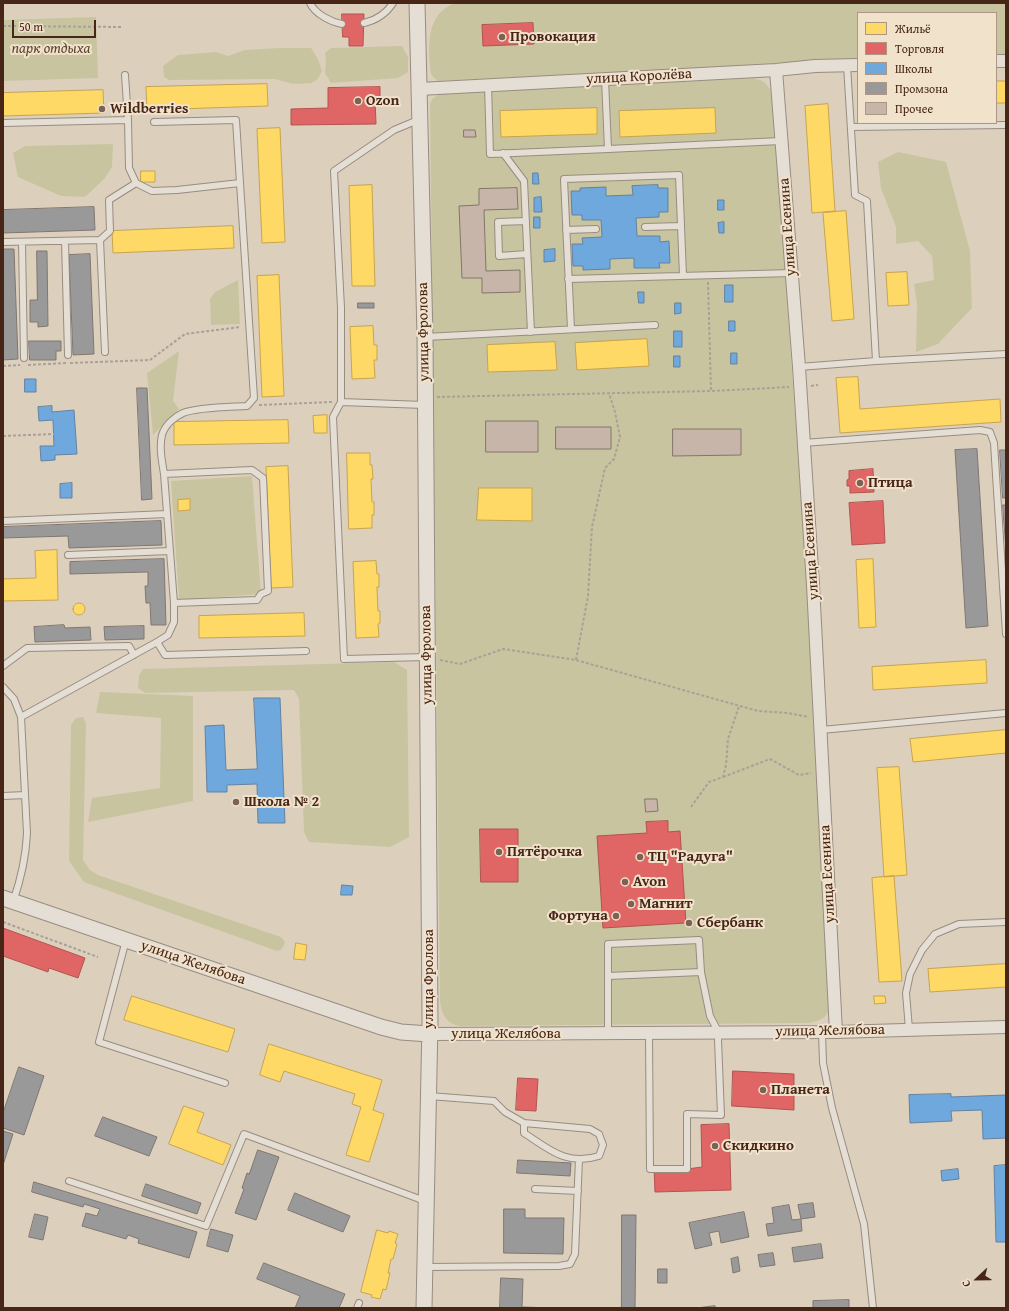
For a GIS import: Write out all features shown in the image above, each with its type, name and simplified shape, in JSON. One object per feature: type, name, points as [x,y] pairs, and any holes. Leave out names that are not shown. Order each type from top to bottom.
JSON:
[{"type":"street","name":"улица Фролова","points":[[417,3],[425,337],[424,401],[427,658],[429,1034],[426,1267],[424,1308]]},
{"type":"street","name":"улица Королёва","points":[[419,89],[852,65]]},
{"type":"street","name":"улица Есенина","points":[[776,70],[799,367],[813,585],[836,1032]]},
{"type":"street","name":"улица Желябова","points":[[8,900],[381,1027],[401,1032],[429,1034],[720,1033],[836,1032],[1006,1027]]},
{"type":"lane","points":[[310,3],[311,6],[321,15],[334,23],[342,24]]},
{"type":"lane","points":[[364,23],[374,20],[386,12],[393,3]]},
{"type":"lane","points":[[852,65],[851,127],[855,195],[867,201],[876,361]]},
{"type":"lane","points":[[125,75],[129,168],[136,183],[152,191],[177,190],[240,183]]},
{"type":"lane","points":[[605,79],[608,149]]},
{"type":"lane","points":[[488,85],[490,154],[781,141]]},
{"type":"lane","points":[[419,119],[394,130],[334,170],[341,308],[341,402],[333,417],[344,659],[427,658]]},
{"type":"lane","points":[[3,123],[128,120]]},
{"type":"lane","points":[[21,717],[168,635],[174,622],[174,603],[164,474],[160,447],[163,433],[171,420],[183,413],[247,406],[254,398],[236,120],[154,122]]},
{"type":"lane","points":[[851,127],[1006,125]]},
{"type":"lane","points":[[503,154],[524,181],[531,332]]},
{"type":"lane","points":[[571,330],[564,179],[679,174],[683,276]]},
{"type":"lane","points":[[3,242],[100,240],[110,231],[109,200],[136,183]]},
{"type":"lane","points":[[526,221],[498,222],[499,256],[527,254]]},
{"type":"lane","points":[[645,227],[681,226]]},
{"type":"lane","points":[[566,230],[596,229]]},
{"type":"lane","points":[[100,240],[105,352]]},
{"type":"lane","points":[[64,241],[68,355]]},
{"type":"lane","points":[[22,242],[24,358]]},
{"type":"lane","points":[[568,279],[792,272]]},
{"type":"lane","points":[[425,337],[655,325]]},
{"type":"lane","points":[[799,367],[1006,354]]},
{"type":"lane","points":[[341,402],[424,401]]},
{"type":"lane","points":[[803,443],[980,430],[990,432],[994,443],[1006,634]]},
{"type":"lane","points":[[164,474],[252,470],[263,478],[268,591],[261,594],[257,600],[174,603]]},
{"type":"lane","points":[[3,520],[167,514]]},
{"type":"lane","points":[[68,555],[170,551]]},
{"type":"lane","points":[[157,642],[165,655],[306,651]]},
{"type":"lane","points":[[3,666],[27,648],[129,646],[134,655]]},
{"type":"lane","points":[[3,686],[14,699],[21,717],[27,833],[27,850],[18,889],[8,900]]},
{"type":"lane","points":[[820,724],[1006,713]]},
{"type":"lane","points":[[3,796],[25,795]]},
{"type":"lane","points":[[909,1030],[906,993],[910,974],[922,950],[935,934],[959,924],[1006,922]]},
{"type":"lane","points":[[126,940],[99,1042],[225,1084]]},
{"type":"lane","points":[[608,1033],[608,944],[699,940],[701,972],[710,1016],[720,1033],[718,1040],[721,1116],[687,1114],[687,1169],[650,1168],[649,1033]]},
{"type":"lane","points":[[608,976],[701,972]]},
{"type":"lane","points":[[822,1032],[823,1063],[832,1108],[864,1224],[873,1308]]},
{"type":"lane","points":[[428,1096],[494,1101],[505,1112],[524,1123],[590,1129],[599,1134],[603,1145],[599,1156],[588,1159],[566,1158],[553,1153],[524,1133],[524,1123]]},
{"type":"lane","points":[[69,1181],[206,1226],[244,1134],[427,1202]]},
{"type":"lane","points":[[426,1267],[559,1266],[570,1264],[575,1254],[579,1159]]},
{"type":"lane","points":[[535,1189],[578,1191]]},
{"type":"path","points":[[3,26],[121,27]]},
{"type":"path","points":[[708,275],[711,391]]},
{"type":"path","points":[[3,366],[150,360],[185,334],[249,326]]},
{"type":"path","points":[[424,401],[800,387]]},
{"type":"path","points":[[576,660],[588,596],[592,527],[605,468],[614,460],[620,437],[615,412],[609,393]]},
{"type":"path","points":[[247,406],[341,402]]},
{"type":"path","points":[[3,436],[54,434]]},
{"type":"path","points":[[427,658],[460,664],[503,649],[576,660],[758,711],[788,713],[820,724]]},
{"type":"path","points":[[723,777],[726,765],[728,740],[739,706]]},
{"type":"path","points":[[691,807],[709,782],[770,759],[799,775],[812,773]]},
{"type":"path","points":[[3,922],[98,957]]},
{"type":"green space","points":[[455,3],[1006,3],[1006,55],[997,56],[997,12],[857,12],[857,60],[438,81],[431,74],[429,43],[433,23],[445,8]]},
{"type":"green space","name":"парк отдыха","points":[[96,17],[98,78],[3,81],[3,20]]},
{"type":"green space","points":[[402,46],[408,57],[408,72],[398,78],[331,83],[325,73],[325,53],[331,48]]},
{"type":"green space","points":[[311,48],[318,59],[322,71],[317,80],[311,83],[293,84],[275,79],[169,80],[164,77],[163,66],[178,55],[216,52],[228,56],[245,50]]},
{"type":"green space","points":[[753,78],[761,80],[766,84],[773,98],[807,585],[831,1005],[826,1016],[809,1023],[456,1025],[448,1021],[444,1015],[440,1001],[430,105],[435,97],[443,94]]},
{"type":"green space","points":[[113,144],[112,167],[105,178],[85,197],[61,196],[18,177],[13,153],[25,146]]},
{"type":"green space","points":[[898,152],[946,162],[970,251],[972,308],[938,344],[916,352],[917,304],[914,284],[934,280],[932,256],[918,241],[896,244],[896,227],[881,188],[878,162]]},
{"type":"green space","points":[[238,280],[240,324],[211,325],[210,299],[215,292]]},
{"type":"green space","points":[[179,351],[173,401],[179,409],[153,435],[147,373]]},
{"type":"green space","points":[[252,476],[261,594],[179,600],[171,481]]},
{"type":"green space","points":[[394,662],[407,670],[409,837],[390,847],[309,842],[304,832],[299,699],[294,690],[145,693],[138,688],[139,675],[143,669]]},
{"type":"green space","points":[[100,692],[193,696],[193,801],[88,822],[92,798],[160,788],[161,718],[96,713]]},
{"type":"green space","points":[[83,717],[86,724],[83,860],[90,870],[98,875],[281,937],[285,942],[282,949],[277,951],[84,882],[69,861],[71,725],[76,718]]},
{"type":"building: Жильё","points":[[997,81],[1006,81],[1006,103],[997,103]]},
{"type":"building: Жильё","points":[[267,84],[268,106],[147,110],[146,87]]},
{"type":"building: Жильё","points":[[103,90],[104,113],[3,116],[3,93]]},
{"type":"building: Жильё","points":[[828,104],[835,211],[812,213],[805,106]]},
{"type":"building: Жильё","points":[[597,108],[597,134],[501,137],[500,111]]},
{"type":"building: Жильё","points":[[715,108],[716,133],[620,137],[619,111]]},
{"type":"building: Жильё","points":[[280,128],[285,242],[262,243],[257,129]]},
{"type":"building: Жильё","points":[[141,171],[155,171],[155,182],[141,182]]},
{"type":"building: Жильё","points":[[372,185],[375,286],[352,286],[349,186]]},
{"type":"building: Жильё","points":[[846,211],[854,319],[832,321],[823,213]]},
{"type":"building: Жильё","points":[[233,226],[234,248],[113,253],[112,231]]},
{"type":"building: Жильё","points":[[907,272],[909,305],[888,306],[886,273]]},
{"type":"building: Жильё","points":[[279,275],[284,396],[262,397],[257,276]]},
{"type":"building: Жильё","points":[[373,326],[374,345],[377,345],[377,360],[374,360],[375,378],[352,379],[350,327]]},
{"type":"building: Жильё","points":[[647,339],[649,366],[577,370],[575,343]]},
{"type":"building: Жильё","points":[[555,342],[557,370],[488,372],[487,345]]},
{"type":"building: Жильё","points":[[858,377],[860,409],[1000,399],[1001,422],[840,433],[836,378]]},
{"type":"building: Жильё","points":[[327,415],[327,433],[314,433],[313,416]]},
{"type":"building: Жильё","points":[[288,420],[289,443],[174,445],[174,422]]},
{"type":"building: Жильё","points":[[347,453],[370,453],[370,465],[372,465],[373,479],[371,479],[372,502],[374,502],[372,528],[349,529]]},
{"type":"building: Жильё","points":[[288,466],[293,587],[271,588],[266,467]]},
{"type":"building: Жильё","points":[[479,488],[532,488],[532,521],[477,520]]},
{"type":"building: Жильё","points":[[190,499],[190,510],[178,511],[178,500]]},
{"type":"building: Жильё","points":[[57,550],[58,600],[3,601],[3,579],[36,578],[35,551]]},
{"type":"building: Жильё","points":[[873,559],[876,627],[859,628],[856,560]]},
{"type":"building: Жильё","points":[[376,561],[377,574],[379,574],[379,587],[377,587],[378,611],[380,611],[380,623],[378,624],[379,637],[356,638],[353,562]]},
{"type":"building: Жильё","points":[[77,603],[81,603],[85,609],[81,615],[77,615],[73,611],[73,607]]},
{"type":"building: Жильё","points":[[304,613],[305,636],[199,638],[199,616]]},
{"type":"building: Жильё","points":[[986,660],[987,683],[873,690],[872,667]]},
{"type":"building: Жильё","points":[[1006,730],[1006,753],[913,762],[910,739]]},
{"type":"building: Жильё","points":[[899,767],[907,875],[884,877],[877,768]]},
{"type":"building: Жильё","points":[[894,876],[902,981],[879,982],[872,878]]},
{"type":"building: Жильё","points":[[296,943],[307,945],[305,960],[294,959]]},
{"type":"building: Жильё","points":[[1006,964],[1006,987],[930,992],[928,969]]},
{"type":"building: Жильё","points":[[132,996],[235,1029],[228,1052],[124,1020]]},
{"type":"building: Жильё","points":[[874,996],[885,996],[886,1003],[875,1004]]},
{"type":"building: Жильё","points":[[269,1044],[382,1080],[373,1110],[384,1114],[369,1162],[346,1155],[361,1107],[352,1104],[355,1094],[284,1071],[280,1082],[260,1075]]},
{"type":"building: Жильё","points":[[184,1106],[204,1113],[197,1132],[231,1145],[223,1165],[169,1144]]},
{"type":"building: Жильё","points":[[377,1230],[388,1233],[389,1231],[398,1234],[395,1243],[397,1244],[393,1259],[391,1259],[388,1273],[390,1273],[386,1290],[383,1289],[380,1299],[371,1297],[372,1295],[361,1292]]},
{"type":"building: Торговля","points":[[342,14],[364,14],[363,46],[349,46],[349,37],[343,37]]},
{"type":"building: Торговля","points":[[533,23],[534,44],[483,46],[482,25]]},
{"type":"building: Торговля","points":[[380,87],[380,99],[375,99],[376,124],[291,125],[291,109],[328,108],[328,88]]},
{"type":"building: Торговля","name":"Птица","points":[[873,469],[874,492],[850,493],[850,486],[847,486],[849,471]]},
{"type":"building: Торговля","points":[[883,501],[885,543],[852,545],[849,503]]},
{"type":"building: Торговля","name":"ТЦ \"Радуга\"","points":[[668,821],[668,832],[680,831],[686,923],[603,928],[597,836],[647,833],[646,822]]},
{"type":"building: Торговля","name":"Пятёрочка","points":[[480,829],[518,829],[518,882],[481,882]]},
{"type":"building: Торговля","points":[[3,928],[85,958],[78,978],[49,968],[48,972],[3,956]]},
{"type":"building: Торговля","name":"Планета","points":[[733,1071],[794,1074],[794,1110],[732,1106]]},
{"type":"building: Торговля","points":[[518,1078],[538,1079],[536,1111],[516,1110]]},
{"type":"building: Торговля","name":"Скидкино","points":[[729,1124],[731,1190],[655,1192],[654,1168],[687,1169],[702,1167],[701,1125]]},
{"type":"building: Школы","points":[[533,173],[538,173],[539,184],[533,184]]},
{"type":"building: Школы","points":[[658,185],[658,188],[668,188],[668,212],[659,212],[659,217],[636,218],[637,236],[660,236],[660,242],[669,241],[670,263],[659,263],[660,268],[634,268],[634,258],[610,259],[610,269],[583,270],[583,266],[573,266],[572,244],[583,244],[582,238],[602,237],[601,220],[582,220],[582,215],[572,215],[571,191],[580,191],[580,188],[606,187],[606,196],[633,195],[632,186]]},
{"type":"building: Школы","points":[[541,197],[542,212],[534,212],[534,198]]},
{"type":"building: Школы","points":[[718,200],[724,200],[724,210],[718,210]]},
{"type":"building: Школы","points":[[534,217],[540,217],[540,228],[534,228]]},
{"type":"building: Школы","points":[[724,222],[724,233],[719,233],[718,223]]},
{"type":"building: Школы","points":[[555,249],[555,261],[544,262],[544,250]]},
{"type":"building: Школы","points":[[725,285],[733,285],[733,302],[725,302]]},
{"type":"building: Школы","points":[[638,292],[644,292],[644,303],[639,303]]},
{"type":"building: Школы","points":[[675,303],[681,303],[681,313],[675,314]]},
{"type":"building: Школы","points":[[729,321],[735,321],[735,331],[729,331]]},
{"type":"building: Школы","points":[[674,331],[682,331],[682,347],[674,347]]},
{"type":"building: Школы","points":[[731,353],[737,353],[737,364],[731,364]]},
{"type":"building: Школы","points":[[674,356],[680,356],[680,367],[674,367]]},
{"type":"building: Школы","points":[[25,379],[36,379],[36,392],[25,392]]},
{"type":"building: Школы","points":[[52,406],[52,412],[74,410],[77,454],[55,455],[55,460],[41,461],[40,446],[54,446],[53,420],[39,421],[38,407]]},
{"type":"building: Школы","points":[[72,483],[72,498],[60,498],[60,484]]},
{"type":"building: Школы","points":[[254,698],[280,698],[285,823],[258,823],[257,784],[227,785],[227,792],[207,792],[205,726],[224,725],[226,770],[257,769]]},
{"type":"building: Школы","points":[[342,885],[353,886],[352,895],[341,895]]},
{"type":"building: Школы","points":[[951,1094],[951,1097],[1006,1095],[1006,1138],[983,1139],[982,1110],[951,1111],[952,1121],[910,1123],[909,1095]]},
{"type":"building: Школы","points":[[1006,1165],[1006,1242],[996,1242],[994,1166]]},
{"type":"building: Школы","points":[[958,1169],[959,1179],[942,1181],[941,1171]]},
{"type":"building: Промзона","points":[[94,207],[95,230],[3,233],[3,210]]},
{"type":"building: Промзона","points":[[3,249],[14,249],[18,359],[3,360]]},
{"type":"building: Промзона","points":[[37,251],[47,251],[48,326],[38,327],[38,322],[30,322],[30,300],[37,300]]},
{"type":"building: Промзона","points":[[90,254],[94,354],[73,355],[69,255]]},
{"type":"building: Промзона","points":[[358,303],[374,303],[374,308],[358,308]]},
{"type":"building: Промзона","points":[[29,341],[61,341],[61,351],[56,351],[56,360],[30,360]]},
{"type":"building: Промзона","points":[[137,388],[147,388],[152,499],[142,500]]},
{"type":"building: Промзона","points":[[977,449],[988,626],[966,628],[955,450]]},
{"type":"building: Промзона","points":[[1000,450],[1006,450],[1006,498],[1003,498]]},
{"type":"building: Промзона","points":[[1003,505],[1006,505],[1006,550]]},
{"type":"building: Промзона","points":[[161,521],[162,545],[69,548],[68,536],[3,538],[3,527]]},
{"type":"building: Промзона","points":[[164,559],[166,625],[151,625],[150,603],[146,603],[145,586],[148,586],[148,572],[70,574],[70,562]]},
{"type":"building: Промзона","points":[[64,625],[65,628],[90,627],[91,640],[35,642],[34,627]]},
{"type":"building: Промзона","points":[[144,626],[144,639],[105,640],[104,627]]},
{"type":"building: Промзона","points":[[19,1067],[44,1076],[24,1135],[3,1128],[3,1113]]},
{"type":"building: Промзона","points":[[103,1117],[157,1137],[149,1156],[95,1136]]},
{"type":"building: Промзона","points":[[3,1131],[13,1134],[3,1165]]},
{"type":"building: Промзона","points":[[258,1150],[279,1157],[256,1220],[235,1213],[244,1189],[242,1188],[247,1173],[249,1174]]},
{"type":"building: Промзона","points":[[518,1160],[571,1163],[570,1176],[517,1173]]},
{"type":"building: Промзона","points":[[34,1182],[197,1232],[189,1258],[138,1243],[139,1239],[128,1235],[126,1239],[82,1226],[86,1213],[97,1216],[100,1209],[84,1204],[83,1207],[32,1192]]},
{"type":"building: Промзона","points":[[146,1184],[201,1203],[197,1214],[142,1196]]},
{"type":"building: Промзона","points":[[295,1193],[350,1216],[343,1232],[288,1210]]},
{"type":"building: Промзона","points":[[813,1203],[815,1217],[801,1219],[798,1205]]},
{"type":"building: Промзона","points":[[789,1205],[792,1220],[801,1219],[802,1231],[768,1236],[766,1224],[774,1223],[772,1208]]},
{"type":"building: Промзона","points":[[504,1209],[525,1209],[525,1218],[564,1218],[563,1254],[504,1253]]},
{"type":"building: Промзона","points":[[744,1212],[749,1237],[721,1243],[719,1231],[709,1233],[712,1245],[695,1249],[689,1223]]},
{"type":"building: Промзона","points":[[35,1214],[48,1217],[43,1240],[29,1237]]},
{"type":"building: Промзона","points":[[622,1215],[636,1215],[635,1308],[621,1308]]},
{"type":"building: Промзона","points":[[211,1229],[233,1235],[228,1252],[207,1246]]},
{"type":"building: Промзона","points":[[821,1244],[823,1258],[794,1262],[792,1248]]},
{"type":"building: Промзона","points":[[773,1253],[775,1265],[760,1267],[758,1255]]},
{"type":"building: Промзона","points":[[738,1257],[740,1271],[733,1273],[731,1259]]},
{"type":"building: Промзона","points":[[264,1263],[345,1294],[339,1308],[295,1308],[300,1296],[257,1279]]},
{"type":"building: Промзона","points":[[658,1269],[667,1269],[667,1283],[658,1283]]},
{"type":"building: Промзона","points":[[501,1278],[523,1279],[522,1307],[555,1308],[500,1308]]},
{"type":"building: Промзона","points":[[849,1300],[849,1308],[813,1308],[813,1301]]},
{"type":"building: Промзона","points":[[715,1306],[716,1308],[697,1308]]},
{"type":"building: Прочее","points":[[464,130],[475,130],[476,137],[464,137]]},
{"type":"building: Прочее","points":[[517,188],[518,209],[484,210],[486,271],[520,270],[520,292],[482,293],[482,278],[462,278],[459,206],[479,205],[479,189]]},
{"type":"building: Прочее","points":[[486,421],[538,421],[538,452],[486,452]]},
{"type":"building: Прочее","points":[[556,427],[611,427],[611,449],[556,449]]},
{"type":"building: Прочее","points":[[673,429],[741,429],[741,455],[673,456]]},
{"type":"building: Прочее","points":[[645,799],[657,799],[658,811],[646,812]]},
{"type":"place","name":"Провокация","points":[[502,37]]},
{"type":"place","name":"Ozon","points":[[358,101]]},
{"type":"place","name":"Wildberries","points":[[102,109]]},
{"type":"place","name":"Птица","points":[[860,483]]},
{"type":"place","name":"Школа № 2","points":[[236,802]]},
{"type":"place","name":"Пятёрочка","points":[[499,852]]},
{"type":"place","name":"ТЦ \"Радуга\"","points":[[640,857]]},
{"type":"place","name":"Avon","points":[[625,882]]},
{"type":"place","name":"Магнит","points":[[631,904]]},
{"type":"place","name":"Фортуна","points":[[616,916]]},
{"type":"place","name":"Сбербанк","points":[[689,923]]},
{"type":"place","name":"Планета","points":[[763,1090]]},
{"type":"place","name":"Скидкино","points":[[715,1146]]}]
